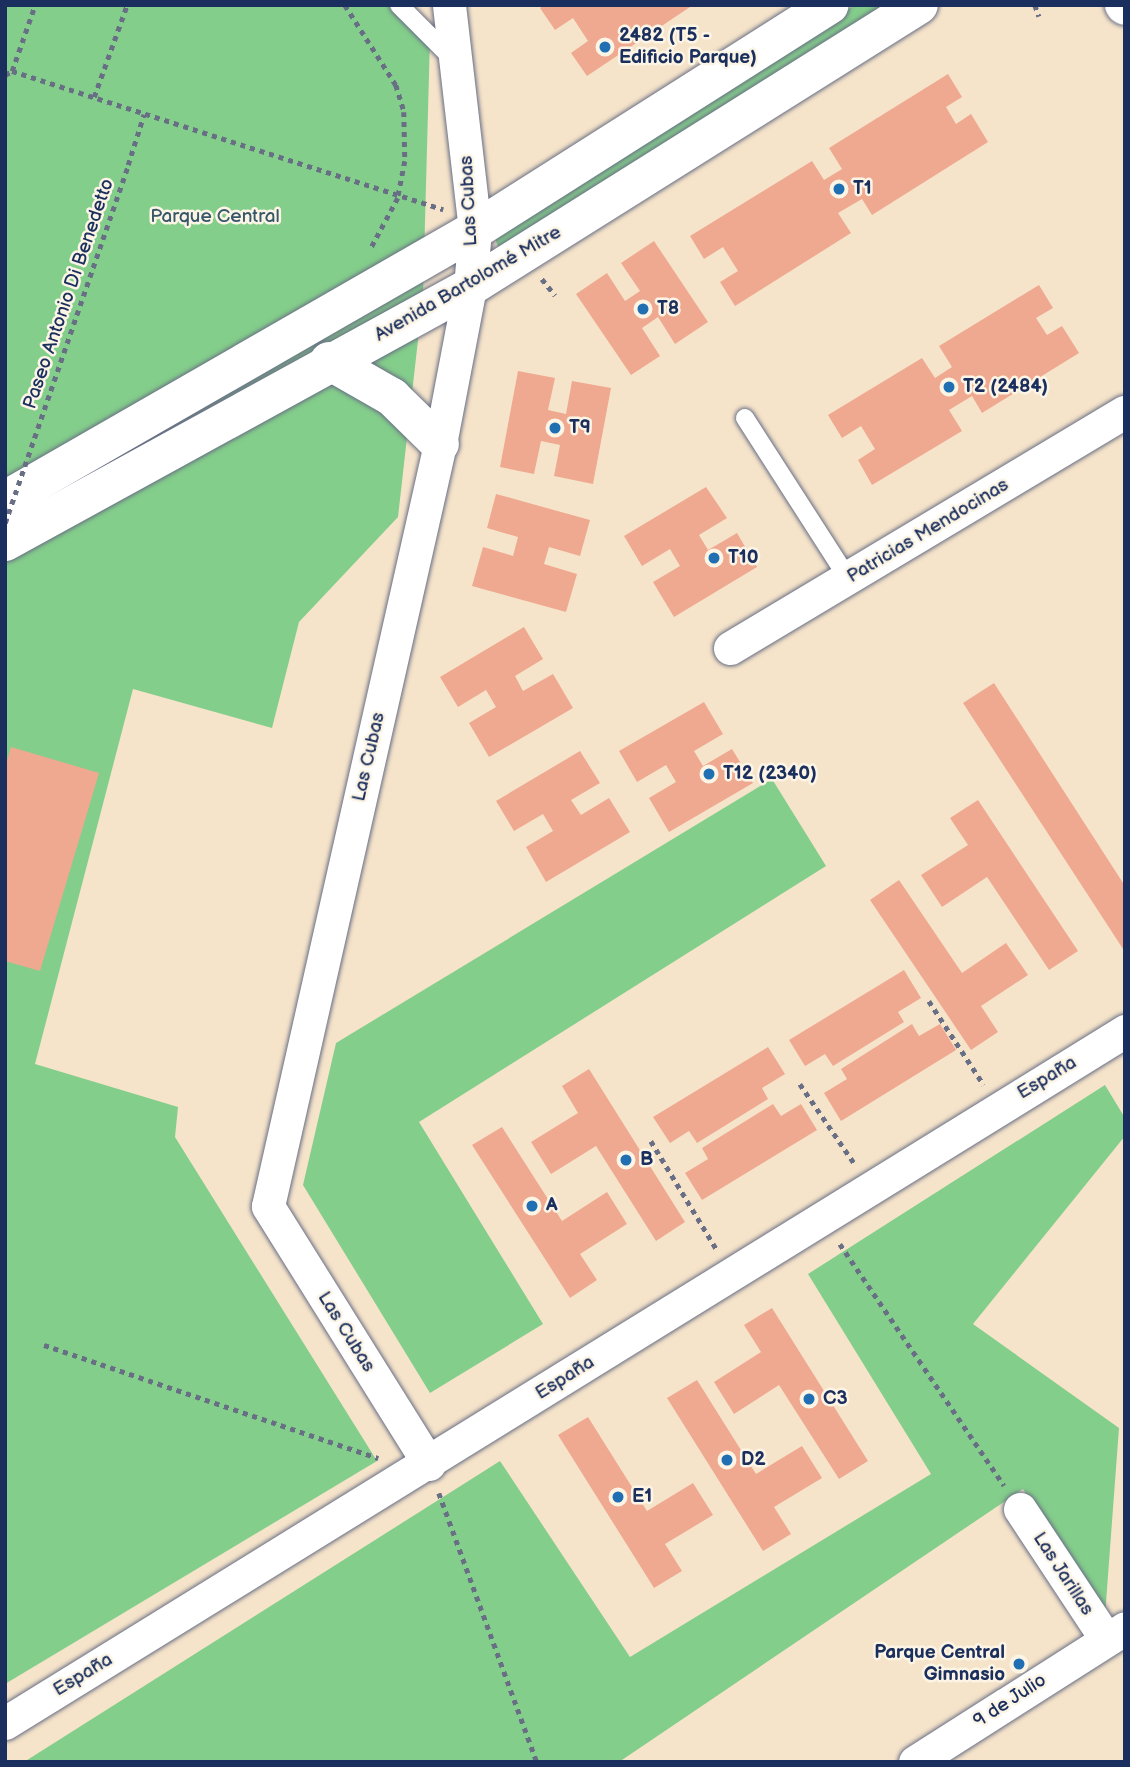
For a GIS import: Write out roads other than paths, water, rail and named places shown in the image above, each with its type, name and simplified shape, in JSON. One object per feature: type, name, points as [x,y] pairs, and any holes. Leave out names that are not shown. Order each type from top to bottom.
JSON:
[{"type":"street","name":"Las Cubas","points":[[429,1464],[268,1206],[440,444],[470,287],[475,230],[449,5]]},
{"type":"street","points":[[11,482],[475,230],[830,5]]},
{"type":"street","name":"Avenida Bartolomé Mitre","points":[[5,542],[329,361],[470,287],[919,5]]},
{"type":"street","points":[[329,361],[392,397],[440,444]]},
{"type":"street","name":"Patricias Mendocinas","points":[[730,648],[849,580],[1125,412]]},
{"type":"street","name":"España","points":[[5,1723],[429,1464],[998,1106],[1125,1031]]},
{"type":"street","name":"Las Jarillas","points":[[1020,1509],[1115,1633]]},
{"type":"street","name":"9 de Julio","points":[[915,1762],[1115,1633]]},
{"type":"lane","points":[[400,5],[456,62]]},
{"type":"lane","points":[[745,418],[849,580]]},
{"type":"place","name":"2482 (T5 - Edificio Parque)","points":[[605,47]]},
{"type":"place","name":"T1","points":[[839,189]]},
{"type":"place","name":"T8","points":[[643,309]]},
{"type":"place","name":"T2 (2484)","points":[[949,387]]},
{"type":"place","name":"T9","points":[[555,428]]},
{"type":"place","name":"T10","points":[[714,558]]},
{"type":"place","name":"T12 (2340)","points":[[709,774]]},
{"type":"place","name":"B","points":[[626,1160]]},
{"type":"place","name":"A","points":[[532,1206]]},
{"type":"place","name":"C3","points":[[809,1399]]},
{"type":"place","name":"D2","points":[[727,1460]]},
{"type":"place","name":"E1","points":[[618,1497]]},
{"type":"place","name":"Parque Central Gimnasio","points":[[1019,1664]]},
{"type":"park label","name":"Parque Central","points":[[215,217]]}]
